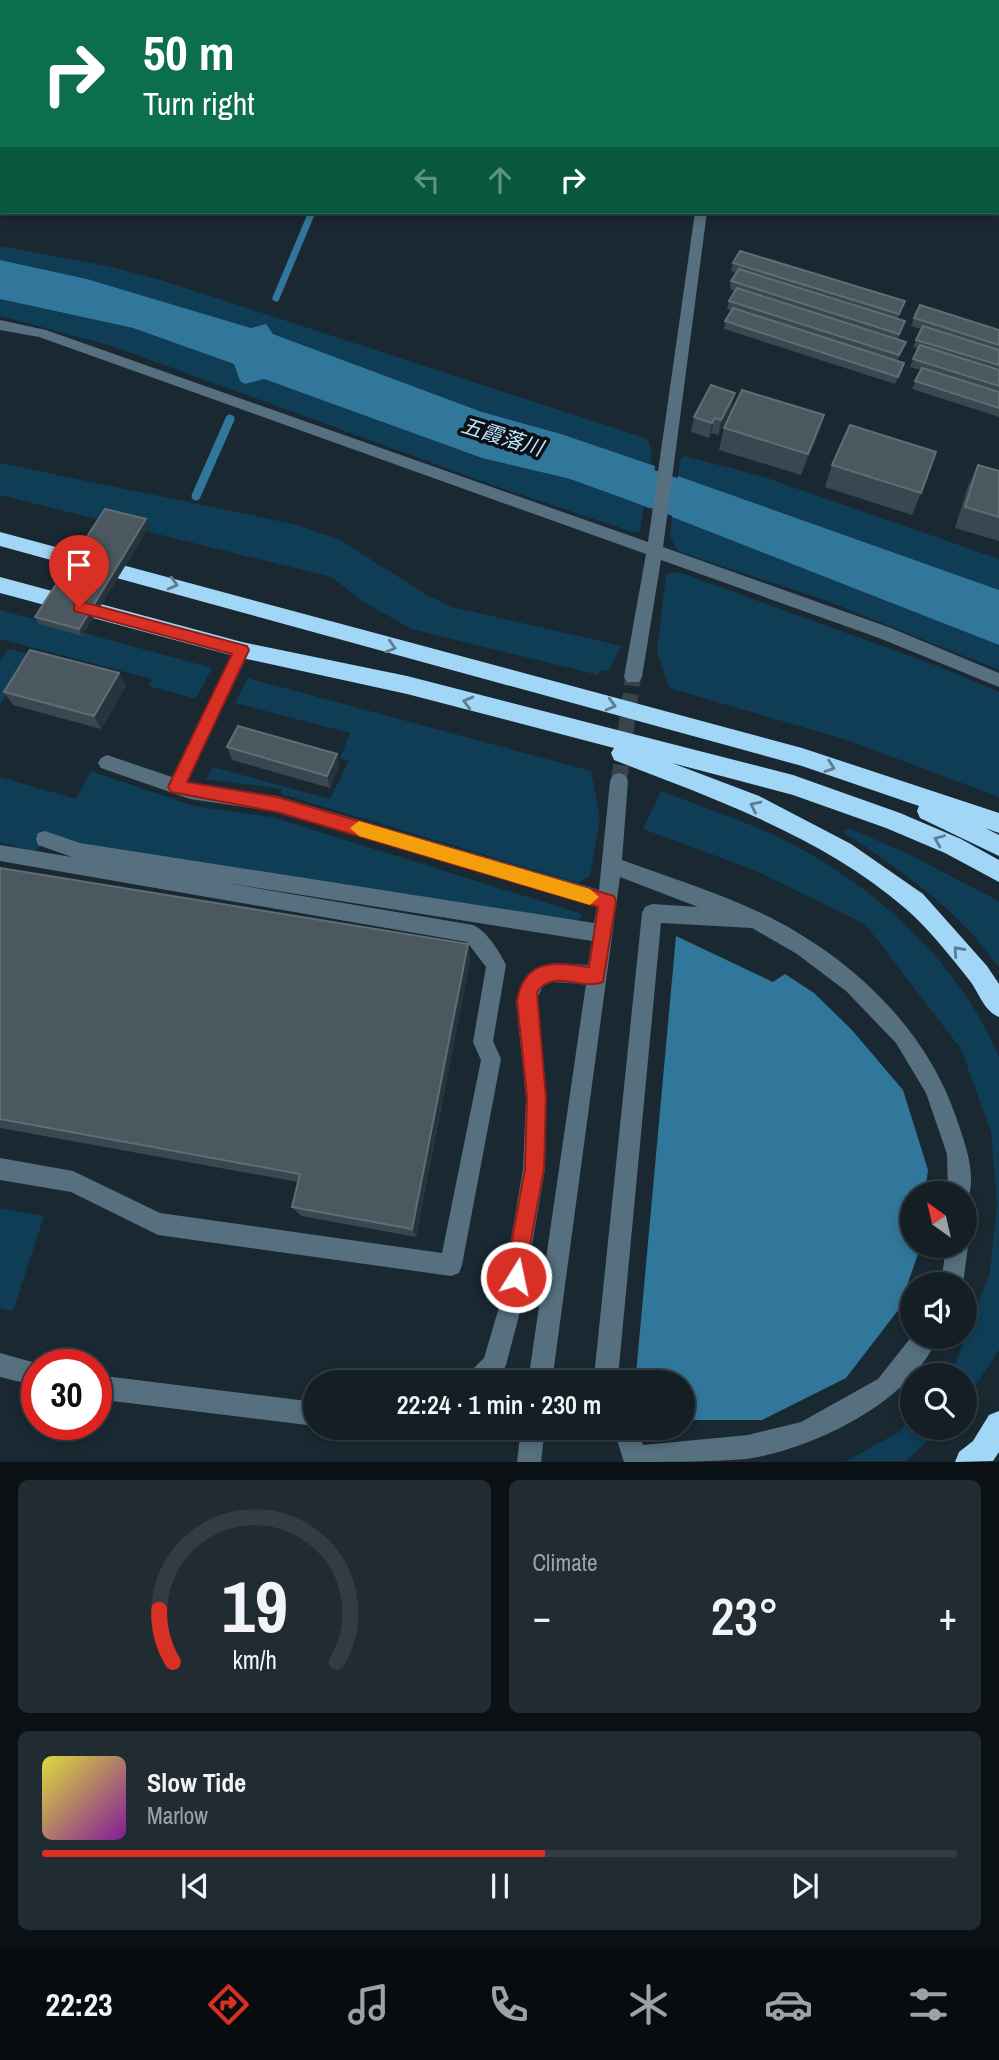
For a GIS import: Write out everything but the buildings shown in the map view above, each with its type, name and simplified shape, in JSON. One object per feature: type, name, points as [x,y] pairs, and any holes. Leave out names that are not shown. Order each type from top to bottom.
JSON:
[{"type":"highway","points":[[0,539],[212,595],[408,652],[729,736],[999,823]]},
{"type":"highway","points":[[0,584],[242,650],[407,685],[793,785],[904,825],[953,846],[999,872]]},
{"type":"highway","points":[[534,719],[751,803],[843,851],[915,902],[979,974],[999,1005]]},
{"type":"highway","points":[[867,780],[999,846]]},
{"type":"highway","points":[[969,1461],[983,1451],[999,1425]]},
{"type":"street","points":[[633,677],[657,532],[701,214]]},
{"type":"street","points":[[0,326],[41,333],[96,351],[885,633],[999,680]]},
{"type":"street","points":[[176,787],[242,650]]},
{"type":"street","points":[[107,763],[176,787],[277,804],[607,902]]},
{"type":"street","points":[[542,1370],[603,934],[619,781]]},
{"type":"street","points":[[45,839],[80,851],[603,934]]},
{"type":"street","points":[[0,853],[473,934],[496,965],[483,1042],[491,1059],[451,1265],[158,1224],[73,1182],[0,1169]]},
{"type":"street","points":[[612,865],[754,919],[804,947],[853,984],[903,1036],[940,1101],[958,1154],[959,1181]]},
{"type":"street","points":[[607,1370],[652,913],[754,919]]},
{"type":"street","points":[[489,1370],[494,1365],[507,1317],[534,1169],[537,1098],[526,1000],[528,989],[536,978],[545,974],[560,972],[597,976]]},
{"type":"street","points":[[629,1440],[635,1458],[748,1447],[805,1433],[886,1387],[916,1349]]},
{"type":"street","points":[[0,1365],[21,1370]]},
{"type":"street","points":[[112,1389],[303,1413]]},
{"type":"street","points":[[529,1461],[532,1440]]},
{"type":"shaded area","points":[[0,246],[107,266],[161,280],[648,439],[652,454],[650,465],[561,434],[482,412],[273,334],[266,324],[251,328],[87,279],[0,260]]},
{"type":"shaded area","points":[[0,299],[133,328],[234,364],[240,381],[264,379],[482,458],[583,482],[644,506],[640,532],[636,533],[498,487],[112,346],[0,316]]},
{"type":"shaded area","points":[[684,456],[761,476],[999,559],[999,590],[678,476],[680,459]]},
{"type":"shaded area","points":[[0,463],[294,524],[340,540],[427,595],[452,607],[622,646],[608,671],[600,670],[598,675],[411,629],[364,602],[331,577],[0,495]]},
{"type":"shaded area","points":[[672,517],[999,645],[999,670],[827,601],[677,551],[670,536]]},
{"type":"shaded area","points":[[679,572],[940,667],[999,692],[999,797],[847,740],[669,688],[657,651],[666,574]]},
{"type":"shaded area","points":[[0,610],[212,668],[196,699],[149,686],[152,679],[0,639]]},
{"type":"shaded area","points":[[8,649],[32,654],[0,705],[0,661]]},
{"type":"shaded area","points":[[248,678],[591,771],[600,818],[590,876],[578,883],[281,794],[282,789],[206,779],[213,767],[330,799],[349,761],[340,758],[350,733],[235,703]]},
{"type":"shaded area","points":[[91,771],[194,806],[272,817],[582,914],[577,923],[70,842],[50,833],[35,852],[0,842],[0,777],[76,799]]},
{"type":"shaded area","points":[[661,791],[776,836],[811,855],[845,876],[908,927],[935,956],[982,1021],[999,1057],[999,1350],[977,1383],[977,1363],[955,1363],[961,1349],[977,1349],[977,1306],[990,1272],[997,1205],[991,1132],[961,1049],[865,924],[754,870],[643,829]]},
{"type":"shaded area","points":[[848,828],[902,851],[999,901],[999,967],[983,946],[947,909],[887,861],[843,832]]},
{"type":"shaded area","points":[[0,1208],[44,1216],[13,1311],[0,1308]]},
{"type":"shaded area","points":[[899,1432],[900,1440],[928,1440],[906,1461],[846,1461]]},
{"type":"water","points":[[0,260],[87,279],[251,328],[266,324],[273,334],[482,412],[561,434],[655,466],[649,508],[583,482],[482,458],[264,379],[245,384],[240,381],[234,364],[133,328],[0,299]]},
{"type":"water","points":[[678,476],[999,590],[999,645],[672,517]]},
{"type":"water","points":[[676,936],[773,982],[785,974],[814,993],[851,1029],[903,1090],[928,1170],[927,1181],[900,1181],[900,1258],[917,1258],[912,1272],[900,1272],[899,1309],[846,1378],[762,1420],[695,1420],[695,1370],[636,1370]]},
{"type":"waterway","points":[[276,298],[311,214]]},
{"type":"waterway","points":[[196,496],[230,419]]},
{"type":"waterway","name":"五霞落川","points":[[577,462],[753,525]]},
{"type":"tunnel","points":[[619,781],[633,677]]},
{"type":"slow traffic","points":[[359,828],[590,897]]},
{"type":"route","points":[[79,607],[242,650],[176,787],[190,792],[277,804],[607,902],[597,976],[560,972],[545,974],[536,978],[528,989],[526,1000],[537,1098],[534,1169],[516,1277]]}]
